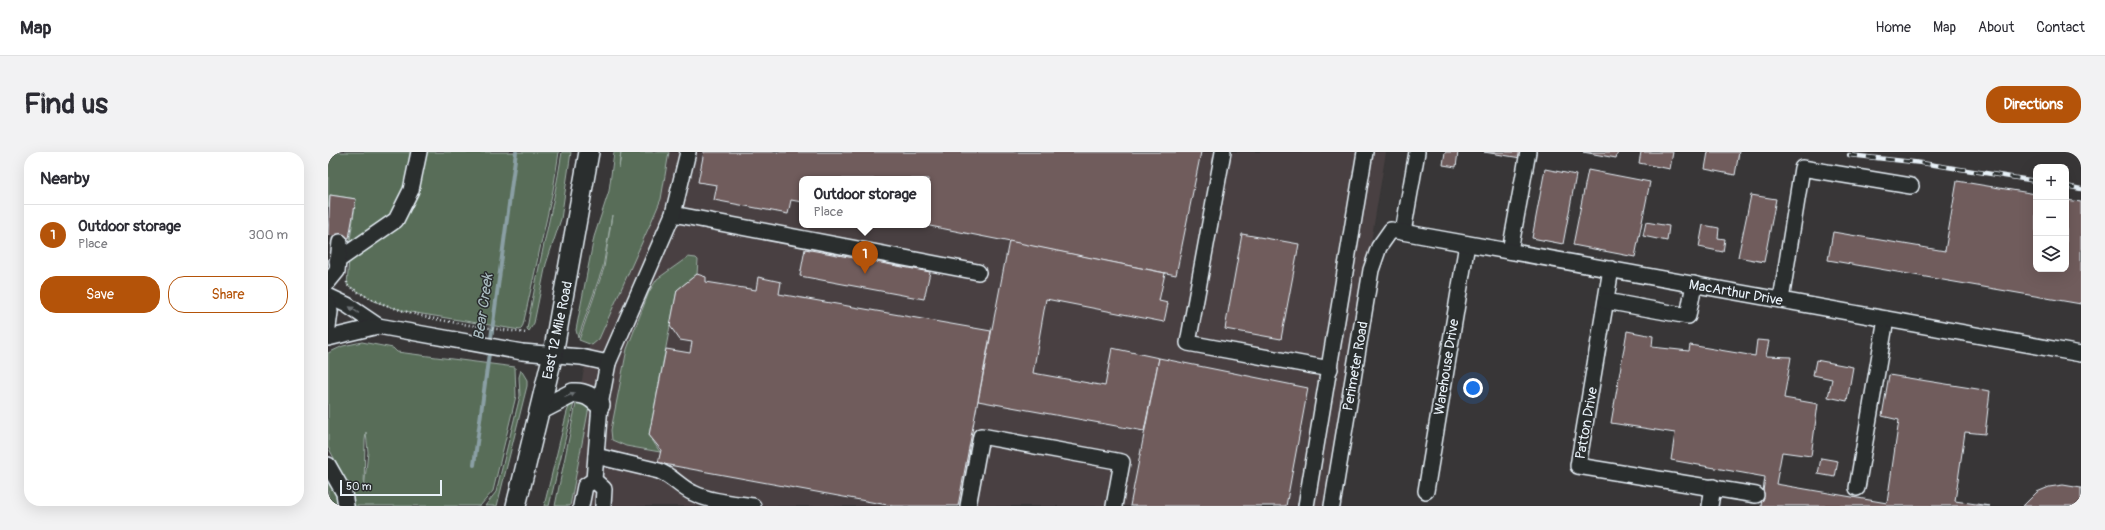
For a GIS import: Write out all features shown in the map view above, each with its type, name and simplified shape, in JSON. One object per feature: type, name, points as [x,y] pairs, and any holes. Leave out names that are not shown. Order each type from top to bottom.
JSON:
[{"type":"main road","name":"East 12 Mile Road","points":[[516,506],[553,354],[589,152]]},
{"type":"main road","points":[[540,410],[573,393],[578,392],[590,396],[600,405]]},
{"type":"street","points":[[328,282],[336,271],[342,252],[396,220],[411,190],[419,152]]},
{"type":"street","points":[[581,506],[586,486],[594,480],[600,405],[608,363],[673,214],[688,152]]},
{"type":"street","points":[[1223,152],[1188,343],[1330,370]]},
{"type":"street","points":[[1306,506],[1330,370],[1365,152]]},
{"type":"street","points":[[1397,231],[1417,152]]},
{"type":"street","points":[[1510,251],[1528,152]]},
{"type":"street","points":[[1781,300],[1802,168],[1911,186]]},
{"type":"street","points":[[673,214],[978,272]]},
{"type":"street","name":"MacArthur Drive","points":[[1397,231],[2081,354]]},
{"type":"street","name":"Perimeter Road","points":[[1332,506],[1371,270],[1379,247],[1397,231]]},
{"type":"street","name":"Warehouse Drive","points":[[1426,491],[1467,244]]},
{"type":"street","name":"Patton Drive","points":[[1611,269],[1578,466],[1756,495]]},
{"type":"street","points":[[1606,301],[1688,316],[1694,284]]},
{"type":"street","points":[[328,296],[348,305],[378,326]]},
{"type":"street","points":[[328,303],[330,312],[328,327]]},
{"type":"street","points":[[1857,488],[1886,319]]},
{"type":"street","points":[[328,338],[378,326],[504,348],[608,363]]},
{"type":"street","points":[[968,506],[981,436],[1122,462],[1114,506]]},
{"type":"street","points":[[596,456],[660,471],[666,474],[682,488],[699,496],[753,506]]},
{"type":"street","points":[[328,465],[344,493],[346,506]]},
{"type":"street","points":[[594,480],[604,489],[603,506]]},
{"type":"street","points":[[1710,506],[1713,487]]},
{"type":"path","points":[[342,252],[347,285],[381,304],[404,311],[462,323],[526,333]]},
{"type":"shaded area","points":[[624,152],[1386,152],[1327,506],[555,506],[606,267]]},
{"type":"green space","points":[[328,152],[415,152],[403,197],[387,221],[349,247],[356,199],[330,195],[328,207]]},
{"type":"green space","points":[[423,152],[559,152],[553,190],[523,325],[520,330],[404,311],[376,302],[347,285],[349,259],[397,223]]},
{"type":"green space","points":[[562,152],[571,152],[561,219],[546,264],[534,323],[529,331],[527,329],[531,307]]},
{"type":"green space","points":[[614,152],[669,152],[661,199],[599,339],[592,345],[579,340],[604,268],[612,215],[603,267],[578,338],[576,330],[594,237],[609,191]]},
{"type":"green space","points":[[688,257],[696,258],[698,260],[697,274],[677,290],[649,435],[660,452],[626,446],[612,440],[611,430],[627,349],[649,292],[657,279]]},
{"type":"green space","points":[[362,342],[393,348],[397,352],[515,367],[516,396],[493,491],[480,506],[354,506],[349,486],[328,447],[328,353],[343,346]],"holes":[[[366,432],[368,452],[364,489]]]},
{"type":"green space","points":[[521,370],[527,380],[527,386],[497,506],[485,506],[496,492],[520,396],[519,377]]},
{"type":"green space","points":[[577,399],[589,407],[570,506],[555,506]]},
{"type":"green space","points":[[574,403],[549,506],[544,506],[567,412],[570,404]]},
{"type":"green space","points":[[328,480],[333,486],[339,506],[328,506]]},
{"type":"building","points":[[704,152],[1201,152],[1176,275],[931,226],[931,176],[799,176],[799,201],[791,200],[788,214],[714,200],[717,185],[698,182]]},
{"type":"building","points":[[1445,152],[1458,152],[1456,167],[1443,165]]},
{"type":"building","points":[[1484,152],[1522,152],[1521,158]]},
{"type":"building","points":[[1583,152],[1618,152],[1616,158]]},
{"type":"building","points":[[1641,152],[1673,152],[1670,169],[1639,163]]},
{"type":"building","points":[[1708,152],[1739,152],[1735,175],[1705,169]]},
{"type":"building","points":[[1545,169],[1576,175],[1563,244],[1532,238]]},
{"type":"building","points":[[1588,170],[1650,182],[1635,257],[1573,245]]},
{"type":"building","points":[[1957,181],[2033,194],[2033,272],[2069,272],[2069,200],[2081,202],[2081,304],[1828,260],[1833,232],[1945,251]]},
{"type":"building","points":[[330,195],[356,199],[349,238],[328,235]]},
{"type":"building","points":[[1751,195],[1776,199],[1764,262],[1738,257]]},
{"type":"building","points":[[1646,222],[1669,226],[1667,241],[1643,236]]},
{"type":"building","points":[[1703,225],[1719,228],[1718,238],[1725,239],[1723,252],[1699,247]]},
{"type":"building","points":[[1242,234],[1299,244],[1281,339],[1225,329]]},
{"type":"building","points":[[1009,241],[1165,273],[1159,301],[1168,303],[1164,322],[1046,299],[1033,373],[1105,386],[1112,348],[1159,358],[1144,431],[978,401]]},
{"type":"building","points":[[805,249],[930,272],[924,299],[800,276]]},
{"type":"building","points":[[697,274],[706,277],[706,282],[756,290],[758,277],[781,282],[779,294],[991,331],[958,506],[893,506],[658,463],[661,450],[649,435],[666,349],[690,353],[692,342],[680,340],[670,326],[677,290]]},
{"type":"building","points":[[1627,331],[1653,336],[1652,347],[1689,351],[1690,345],[1755,356],[1757,340],[1769,341],[1766,356],[1791,357],[1784,398],[1818,404],[1811,456],[1782,452],[1776,484],[1887,503],[1899,420],[1882,416],[1889,375],[1990,391],[1985,434],[1965,432],[1955,501],[1990,506],[1761,506],[1765,477],[1671,460],[1675,433],[1611,423]]},
{"type":"building","points":[[1159,358],[1308,388],[1286,506],[1130,506]]},
{"type":"building","points":[[1816,360],[1853,367],[1847,401],[1828,397],[1832,379],[1813,375]]},
{"type":"building","points":[[1821,458],[1838,461],[1835,477],[1818,474]]},
{"type":"building","points":[[2063,485],[2081,488],[2081,506],[2023,506],[2037,492],[2049,487]]},
{"type":"waterway","name":"Bear Creek","points":[[474,465],[516,152]]},
{"type":"railway","points":[[1849,155],[1922,163],[2033,181]]},
{"type":"railway","points":[[2069,187],[2081,189]]},
{"type":"place","name":"Outdoor storage","points":[[865,274]]}]
